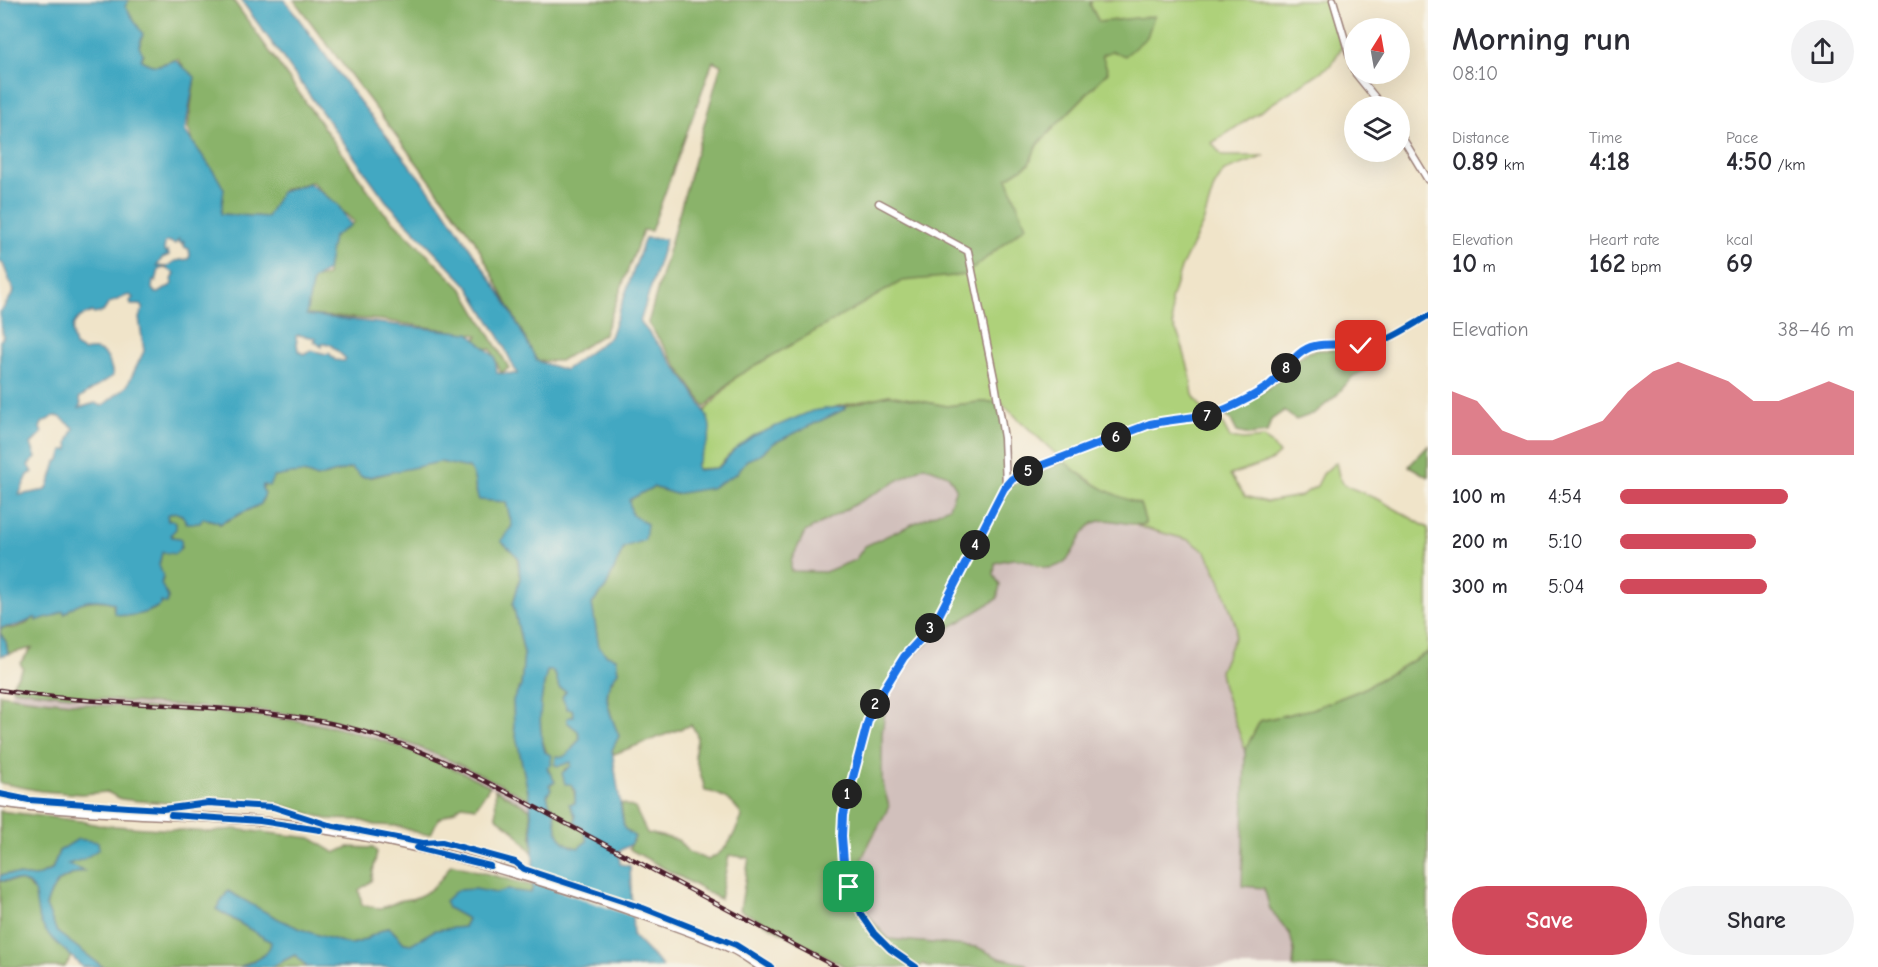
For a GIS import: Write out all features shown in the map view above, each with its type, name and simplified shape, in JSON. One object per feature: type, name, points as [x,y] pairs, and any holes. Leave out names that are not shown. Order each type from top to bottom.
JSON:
[{"type":"street","points":[[1333,0],[1344,36]]},
{"type":"street","points":[[1365,84],[1374,96]]},
{"type":"street","points":[[1410,150],[1428,180]]},
{"type":"street","points":[[879,203],[968,250],[1001,416],[1006,486]]},
{"type":"street","points":[[916,967],[890,949],[874,933],[861,914],[851,892],[845,875],[842,836],[845,806],[868,721],[876,702],[904,657],[935,623],[1006,486],[1012,479],[1027,471],[1150,424],[1208,415],[1227,408],[1266,387],[1280,376],[1304,350],[1315,346],[1361,346],[1377,343],[1393,337],[1428,316]]},
{"type":"street","points":[[0,802],[31,807],[228,819],[302,827],[446,854],[529,877],[641,914],[733,949],[762,967]]},
{"type":"shaded area","points":[[924,465],[948,475],[957,488],[949,507],[865,546],[855,560],[825,572],[791,572],[791,561],[805,532]]},
{"type":"shaded area","points":[[1114,521],[1189,540],[1206,552],[1220,580],[1236,626],[1235,636],[1220,671],[1245,750],[1242,885],[1264,888],[1270,909],[1290,934],[1294,951],[1293,967],[1028,967],[1026,964],[999,958],[977,947],[889,939],[875,924],[858,896],[856,885],[863,858],[889,806],[882,781],[882,734],[887,696],[906,662],[1000,585],[994,575],[995,563],[1013,559],[1027,561],[1041,569],[1074,551],[1085,531],[1096,522]]},
{"type":"shaded area","points":[[12,689],[89,699],[252,709],[294,714],[350,725],[396,739],[442,757],[530,800],[530,809],[474,778],[427,757],[336,728],[270,718],[87,705],[11,696]]},
{"type":"green space","points":[[124,0],[233,0],[383,211],[464,291],[509,368],[501,373],[491,349],[484,348],[475,342],[478,335],[381,320],[305,315],[313,279],[327,276],[329,240],[354,222],[312,182],[283,190],[267,217],[221,214],[188,128],[194,83],[178,59],[155,66],[141,60],[144,54],[138,50],[143,34],[126,19]]},
{"type":"green space","points":[[294,0],[1092,0],[1090,5],[1099,22],[1154,16],[1147,37],[1125,56],[1112,51],[1102,55],[1108,72],[1037,145],[1029,164],[1007,178],[1026,226],[965,275],[902,281],[737,376],[705,407],[648,323],[721,65],[713,61],[651,231],[643,230],[604,334],[560,361],[537,361],[474,239]]},
{"type":"green space","points":[[1092,0],[1325,0],[1342,47],[1331,65],[1212,143],[1222,156],[1265,156],[1224,171],[1214,187],[1203,223],[1181,268],[1171,300],[1173,325],[1181,341],[1193,395],[1201,407],[1222,423],[1230,438],[1243,440],[1263,438],[1271,443],[1279,454],[1271,461],[1230,475],[1245,496],[1266,502],[1300,496],[1317,486],[1323,474],[1336,462],[1344,485],[1380,500],[1428,528],[1428,652],[1361,690],[1312,709],[1260,721],[1245,750],[1223,687],[1220,671],[1235,636],[1236,626],[1220,580],[1206,552],[1189,540],[1137,526],[1146,524],[1140,504],[1112,495],[1072,469],[1000,402],[947,406],[889,395],[835,407],[734,450],[717,468],[696,469],[707,442],[709,430],[704,412],[737,376],[902,280],[965,274],[1007,178],[1029,164],[1037,145],[1108,72],[1102,55],[1112,51],[1154,17],[1099,22],[1090,4]]},
{"type":"green space","points":[[1325,349],[1367,349],[1370,368],[1353,376],[1336,396],[1315,413],[1296,420],[1284,411],[1271,420],[1267,433],[1249,435],[1237,432],[1231,420],[1221,412],[1268,389],[1307,353]]},
{"type":"green space","points":[[889,395],[947,406],[1000,402],[1010,448],[1006,472],[1010,486],[1064,461],[1100,487],[1140,504],[1146,524],[1134,525],[1108,520],[1096,522],[1085,531],[1069,557],[1057,566],[1045,568],[1019,559],[995,563],[994,575],[1000,585],[997,599],[934,637],[906,662],[887,696],[882,734],[882,781],[889,806],[860,863],[856,884],[863,906],[889,939],[977,947],[999,958],[1026,964],[1028,967],[928,967],[923,964],[919,967],[846,967],[740,910],[749,858],[729,855],[720,899],[629,849],[635,837],[624,828],[621,803],[635,808],[647,833],[678,840],[688,852],[708,860],[725,848],[742,817],[736,807],[727,800],[705,791],[695,757],[697,738],[691,725],[614,754],[612,750],[619,736],[610,711],[608,695],[612,680],[618,672],[616,658],[607,655],[599,648],[592,604],[606,587],[624,547],[634,543],[628,500],[653,487],[675,494],[736,474],[746,460],[758,456],[774,443],[845,409],[845,406]],"holes":[[[924,466],[948,475],[956,488],[949,507],[865,546],[855,560],[825,572],[791,571],[791,561],[805,532]]]},
{"type":"green space","points":[[1428,446],[1428,477],[1409,466]]},
{"type":"green space","points":[[440,462],[469,467],[476,477],[475,492],[506,502],[513,526],[520,578],[513,604],[524,653],[521,686],[513,700],[514,727],[530,800],[465,767],[420,748],[374,732],[328,720],[261,711],[130,702],[12,689],[13,683],[23,668],[20,663],[32,648],[8,654],[6,642],[0,633],[1,628],[14,628],[34,618],[48,617],[63,610],[65,614],[75,606],[87,601],[107,601],[114,603],[113,608],[141,613],[152,610],[168,598],[161,584],[163,579],[159,565],[162,552],[181,548],[181,540],[172,537],[176,522],[169,521],[166,515],[175,512],[185,517],[186,522],[202,518],[220,524],[261,504],[265,493],[262,489],[266,483],[279,475],[303,473],[316,478],[351,468],[362,477],[373,477]]},
{"type":"green space","points":[[1428,652],[1428,967],[1293,967],[1294,951],[1290,934],[1270,909],[1264,888],[1242,886],[1245,750],[1260,721],[1312,709],[1361,690]]},
{"type":"green space","points":[[547,671],[552,671],[559,688],[566,691],[563,695],[574,716],[567,722],[578,731],[580,738],[563,758],[556,756],[555,765],[559,766],[571,761],[571,766],[564,770],[574,794],[575,803],[570,805],[575,816],[575,823],[583,828],[587,841],[578,848],[565,843],[558,835],[554,810],[548,798],[549,785],[555,782],[547,768],[551,762],[542,740],[540,718]]},
{"type":"green space","points":[[0,694],[84,704],[253,715],[295,720],[336,728],[415,752],[490,786],[476,807],[462,805],[438,819],[431,834],[422,834],[397,826],[375,825],[359,820],[327,819],[265,800],[221,799],[171,803],[121,799],[107,792],[81,794],[41,791],[0,783]]},
{"type":"green space","points":[[495,789],[530,809],[533,853],[512,829],[496,817]]},
{"type":"green space","points":[[0,811],[98,825],[210,832],[234,829],[311,838],[335,853],[348,847],[373,848],[377,852],[371,881],[359,890],[362,905],[374,908],[413,899],[423,894],[437,884],[451,864],[533,886],[530,894],[507,890],[497,893],[485,892],[475,889],[448,908],[468,919],[464,927],[423,938],[411,944],[404,943],[389,927],[361,942],[345,943],[305,931],[228,891],[216,909],[271,941],[270,948],[265,954],[240,967],[103,967],[57,932],[46,906],[58,882],[82,871],[67,865],[59,851],[52,869],[35,877],[8,874],[0,876]]},
{"type":"green space","points":[[0,881],[24,881],[36,893],[39,914],[45,929],[72,956],[65,967],[0,967]]},
{"type":"green space","points":[[295,955],[307,967],[271,967]]},
{"type":"water","points":[[0,0],[129,0],[125,6],[143,34],[139,46],[143,54],[141,60],[161,65],[175,60],[195,77],[185,131],[224,189],[221,214],[267,217],[281,192],[309,183],[338,205],[351,225],[333,237],[327,271],[313,280],[306,315],[469,333],[495,357],[497,373],[517,374],[500,338],[469,287],[386,201],[241,0],[285,0],[353,93],[444,209],[504,299],[537,361],[565,370],[610,337],[645,238],[666,239],[640,322],[681,374],[707,417],[710,427],[709,437],[696,466],[697,470],[717,468],[734,450],[753,436],[812,411],[845,406],[845,409],[774,443],[758,456],[747,460],[736,474],[711,488],[675,494],[653,487],[629,500],[632,515],[647,524],[645,540],[624,547],[606,587],[592,604],[599,647],[607,655],[616,658],[618,672],[608,687],[607,695],[609,711],[619,736],[612,750],[624,828],[635,837],[630,845],[619,851],[620,864],[630,866],[633,936],[663,967],[307,967],[295,955],[271,967],[240,967],[264,954],[271,942],[216,909],[228,891],[305,931],[351,944],[361,942],[389,927],[404,943],[411,944],[435,930],[464,927],[468,919],[448,908],[445,901],[457,890],[475,889],[496,893],[507,890],[531,893],[533,843],[530,800],[514,727],[513,700],[521,686],[524,653],[513,604],[520,578],[518,557],[501,541],[512,526],[506,502],[479,500],[474,476],[469,468],[440,462],[369,477],[362,477],[351,468],[316,478],[301,473],[274,477],[269,486],[263,485],[262,489],[265,493],[261,504],[219,524],[203,518],[200,523],[187,523],[182,515],[175,512],[167,515],[168,521],[176,522],[176,529],[171,534],[172,537],[180,538],[181,545],[175,554],[162,552],[159,565],[163,576],[161,584],[168,597],[167,604],[161,602],[161,605],[151,610],[126,616],[114,613],[114,603],[100,600],[87,601],[75,606],[65,614],[63,611],[50,618],[36,621],[34,618],[22,624],[1,628],[0,633],[0,341],[3,337],[0,313],[14,292],[3,264],[0,262]],"holes":[[[179,239],[180,243],[182,244],[183,241],[185,243],[184,247],[189,249],[188,259],[175,261],[166,267],[157,266],[162,258],[169,255],[168,251],[166,253],[164,251],[165,243],[168,241],[175,244]],[[165,268],[175,273],[173,284],[159,293],[152,289],[153,280],[156,282],[159,269]],[[130,295],[133,298],[130,301],[131,305],[141,305],[143,308],[139,318],[144,351],[127,386],[102,406],[95,403],[79,408],[81,403],[79,398],[113,376],[105,354],[96,350],[83,351],[75,346],[72,328],[80,317],[92,312],[94,314],[103,312],[109,303]],[[296,336],[316,338],[314,341],[322,347],[322,344],[330,344],[346,359],[344,361],[335,360],[329,353],[311,350],[303,354],[298,350]],[[54,416],[60,417],[74,428],[68,442],[69,450],[63,450],[60,460],[56,462],[46,490],[19,495],[28,475],[33,472],[28,465],[36,458],[31,444],[42,433],[40,428],[42,423]],[[547,671],[552,671],[559,688],[566,691],[562,697],[567,709],[572,709],[574,716],[567,718],[567,722],[578,731],[580,738],[570,752],[563,757],[556,756],[555,765],[571,762],[571,766],[562,773],[565,784],[570,784],[575,790],[575,803],[569,804],[575,816],[575,823],[583,828],[587,841],[578,848],[565,843],[559,835],[554,810],[550,806],[547,795],[551,789],[549,785],[555,782],[547,768],[552,764],[552,756],[545,752],[541,731],[540,712]]]},
{"type":"water","points":[[0,633],[6,642],[8,654],[0,656]]},
{"type":"water","points":[[78,839],[98,842],[99,849],[84,859],[68,864],[84,871],[58,882],[46,906],[57,932],[103,967],[82,967],[49,935],[40,919],[32,887],[16,881],[0,881],[0,876],[8,874],[35,877],[52,870],[59,851]]},
{"type":"pier","points":[[531,869],[634,904],[635,917],[530,881]]},
{"type":"railway","points":[[0,690],[82,700],[248,711],[330,723],[364,732],[462,770],[836,967]]},
{"type":"cycle path","points":[[916,967],[890,949],[874,933],[861,914],[845,875],[843,815],[868,721],[876,702],[904,657],[935,623],[1004,488],[1012,479],[1027,471],[1150,424],[1202,417],[1231,407],[1267,387],[1295,356],[1306,349],[1326,345],[1370,345],[1396,335],[1428,316]]},
{"type":"cycle path","points":[[0,794],[29,800],[163,809],[208,803],[273,807],[329,825],[423,843],[442,842],[515,862],[524,869],[643,908],[736,945],[771,967]]},
{"type":"cycle path","points":[[171,815],[260,821],[320,830]]},
{"type":"cycle path","points":[[417,848],[490,866]]},
{"type":"route","points":[[849,887],[845,875],[843,815],[868,721],[876,702],[904,657],[935,623],[1004,488],[1012,479],[1027,471],[1150,424],[1208,415],[1227,408],[1266,387],[1280,376],[1304,350],[1315,346],[1361,346]]}]
